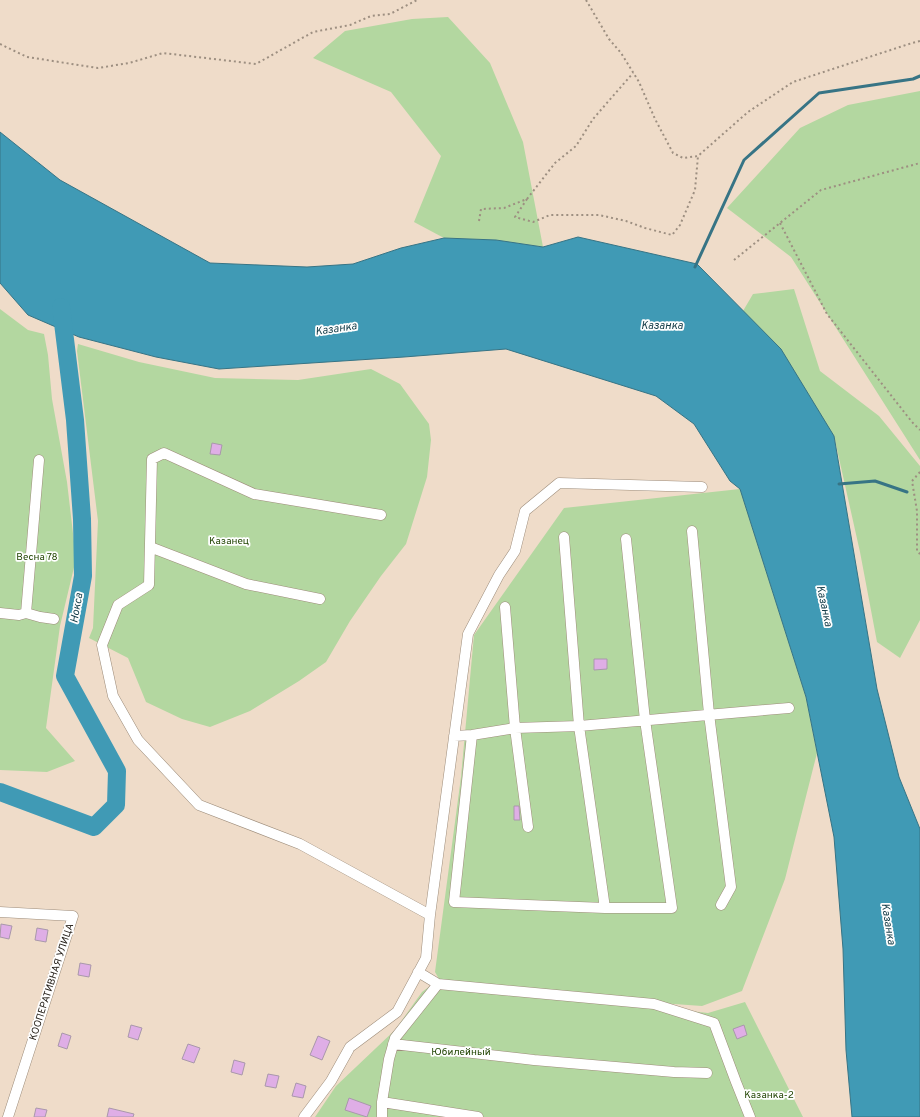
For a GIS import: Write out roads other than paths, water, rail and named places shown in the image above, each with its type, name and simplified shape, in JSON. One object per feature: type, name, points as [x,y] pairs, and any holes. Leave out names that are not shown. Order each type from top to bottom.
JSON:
[{"type":"street","points":[[381,515],[254,494],[164,453],[152,459],[149,585],[118,605],[102,646],[113,696],[138,740],[199,804],[300,844],[430,915]]},
{"type":"street","points":[[26,613],[39,460]]},
{"type":"street","points":[[304,1117],[330,1081],[350,1047],[397,1012],[426,958],[430,915],[468,634],[499,575],[515,551],[525,511],[559,483],[702,486]]},
{"type":"street","points":[[692,531],[709,714],[731,887],[721,905]]},
{"type":"street","points":[[564,537],[579,726],[605,908]]},
{"type":"street","points":[[472,735],[454,902],[605,908],[672,908],[645,720],[626,539]]},
{"type":"street","points":[[150,547],[246,584],[320,599]]},
{"type":"street","points":[[505,607],[515,728],[528,827]]},
{"type":"street","points":[[0,613],[19,615],[26,613],[54,619]]},
{"type":"street","points":[[454,736],[472,735],[515,728],[579,726],[789,708]]},
{"type":"street","name":"КООПЕРАТИВНАЯ УЛИЦА","points":[[0,912],[73,916],[8,1117]]},
{"type":"street","points":[[418,972],[438,984],[654,1004],[714,1023],[750,1117]]},
{"type":"street","points":[[382,1117],[382,1102],[389,1059],[395,1038],[438,984]]},
{"type":"street","points":[[393,1044],[534,1060],[674,1072],[707,1073]]},
{"type":"street","points":[[382,1102],[478,1117]]},
{"type":"water","name":"Казанка","points":[[0,132],[60,180],[210,263],[307,267],[353,264],[401,248],[444,238],[496,240],[543,247],[578,237],[697,264],[781,349],[834,436],[877,689],[899,777],[920,829],[920,1117],[852,1117],[846,1050],[843,949],[834,837],[806,697],[740,489],[730,481],[694,424],[656,396],[506,349],[219,369],[156,357],[79,337],[28,315],[0,283]]},
{"type":"waterway","points":[[695,267],[744,160],[819,93],[913,79],[920,76]]},
{"type":"waterway","name":"Нокса","points":[[0,792],[94,827],[116,805],[117,771],[65,676],[83,576],[82,519],[75,420],[61,307]]},
{"type":"waterway","points":[[839,484],[875,481],[907,492]]},
{"type":"park label","name":"Казанец","points":[[229,541]]},
{"type":"park label","name":"Весна 78","points":[[37,557]]},
{"type":"park label","name":"Юбилейный","points":[[461,1052]]},
{"type":"park label","name":"Казанка-2","points":[[769,1095]]}]
